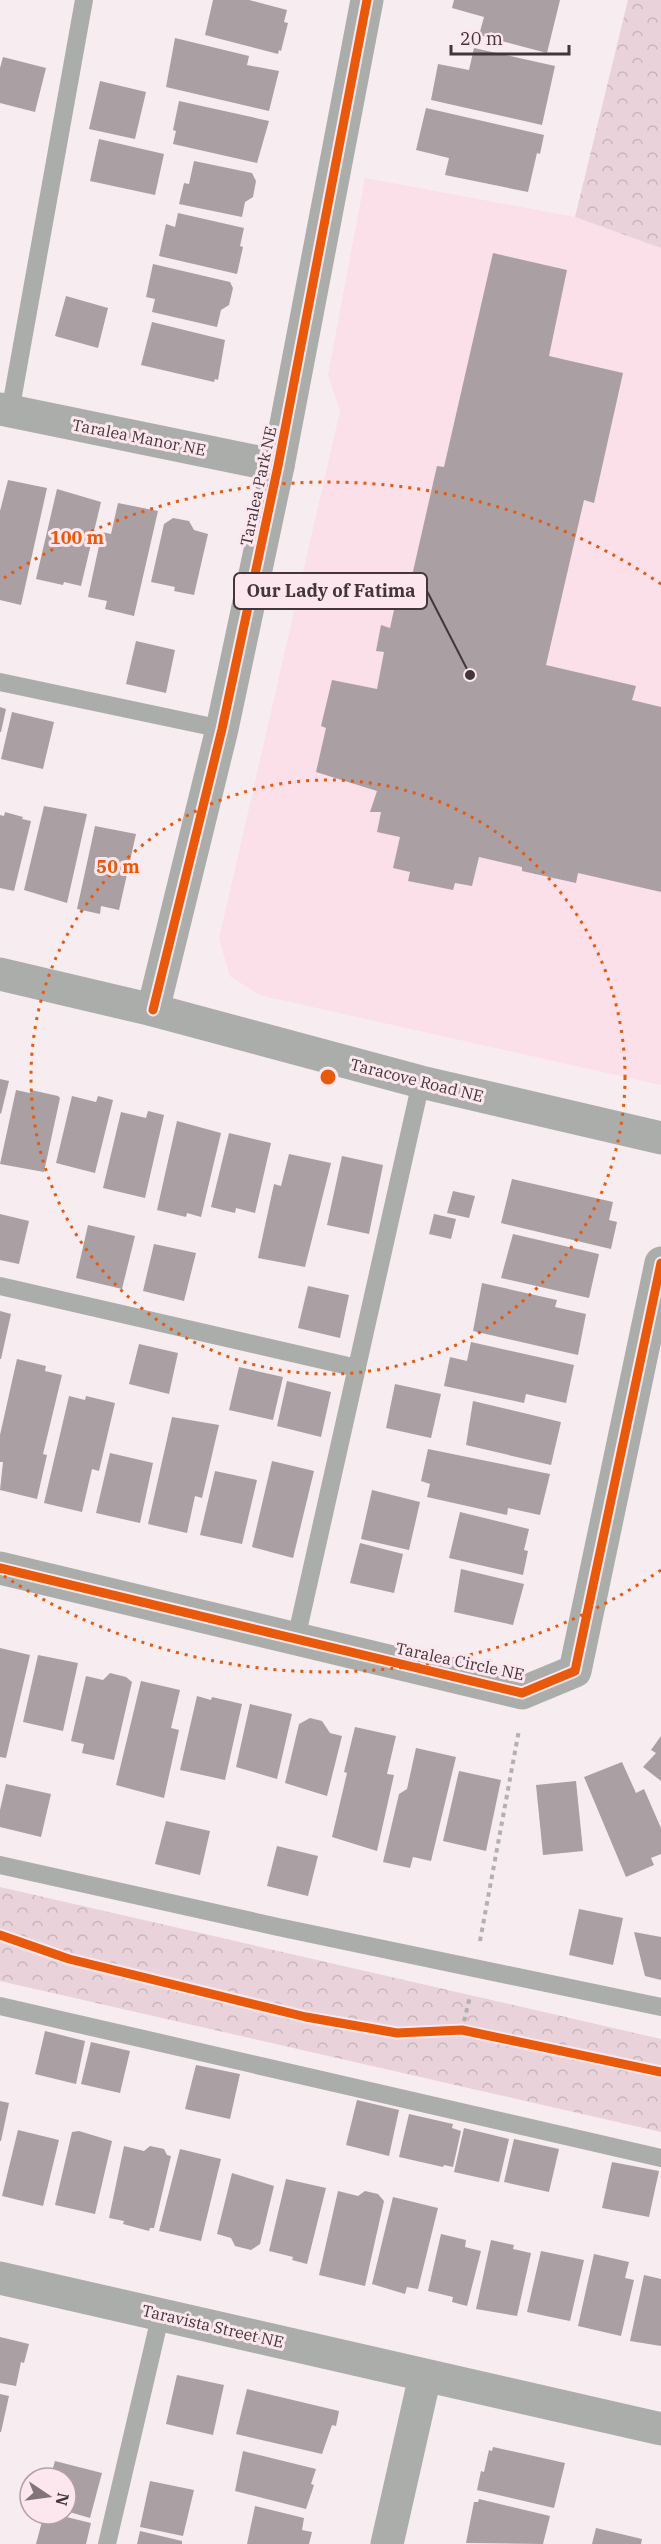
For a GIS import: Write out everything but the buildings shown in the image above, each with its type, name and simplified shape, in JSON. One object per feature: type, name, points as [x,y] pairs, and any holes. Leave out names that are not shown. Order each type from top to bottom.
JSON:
[{"type":"street","name":"Taralea Park NE","points":[[153,1010],[222,729],[278,466],[367,0]]},
{"type":"street","name":"Taralea Manor NE","points":[[5,410],[278,466]]},
{"type":"street","name":"Taracove Road NE","points":[[0,974],[153,1010],[421,1082],[661,1138]]},
{"type":"street","name":"Taralea Circle NE","points":[[0,1568],[522,1694],[575,1671],[661,1263]]},
{"type":"street","name":"Taravista Street NE","points":[[0,2278],[661,2429]]},
{"type":"street","points":[[387,2544],[425,2376]]},
{"type":"lane","points":[[5,410],[84,0]]},
{"type":"lane","points":[[0,682],[222,729]]},
{"type":"lane","points":[[296,1639],[421,1082]]},
{"type":"lane","points":[[0,1286],[357,1368]]},
{"type":"lane","points":[[0,1864],[475,1969],[661,2007]]},
{"type":"lane","points":[[0,2006],[661,2158]]},
{"type":"lane","points":[[107,2544],[161,2313]]},
{"type":"path","points":[[462,2030],[518,1741],[522,1694]]},
{"type":"path","points":[[452,2030],[474,2032]]},
{"type":"shaded area","points":[[365,178],[575,217],[661,248],[661,1085],[259,995],[230,976],[219,939],[340,411],[328,375]]},
{"type":"green space","points":[[628,0],[661,0],[661,248],[575,217]]},
{"type":"green space","points":[[0,1887],[661,2039],[661,2132],[0,1981]]},
{"type":"cycle path","points":[[153,1010],[222,729],[278,466],[367,0]]},
{"type":"cycle path","points":[[0,1568],[522,1693],[575,1671],[661,1263]]},
{"type":"cycle path","points":[[0,1935],[69,1959],[306,2017],[397,2033],[462,2030],[661,2072]]},
{"type":"place","name":"Our Lady of Fatima","points":[[470,675]]}]
